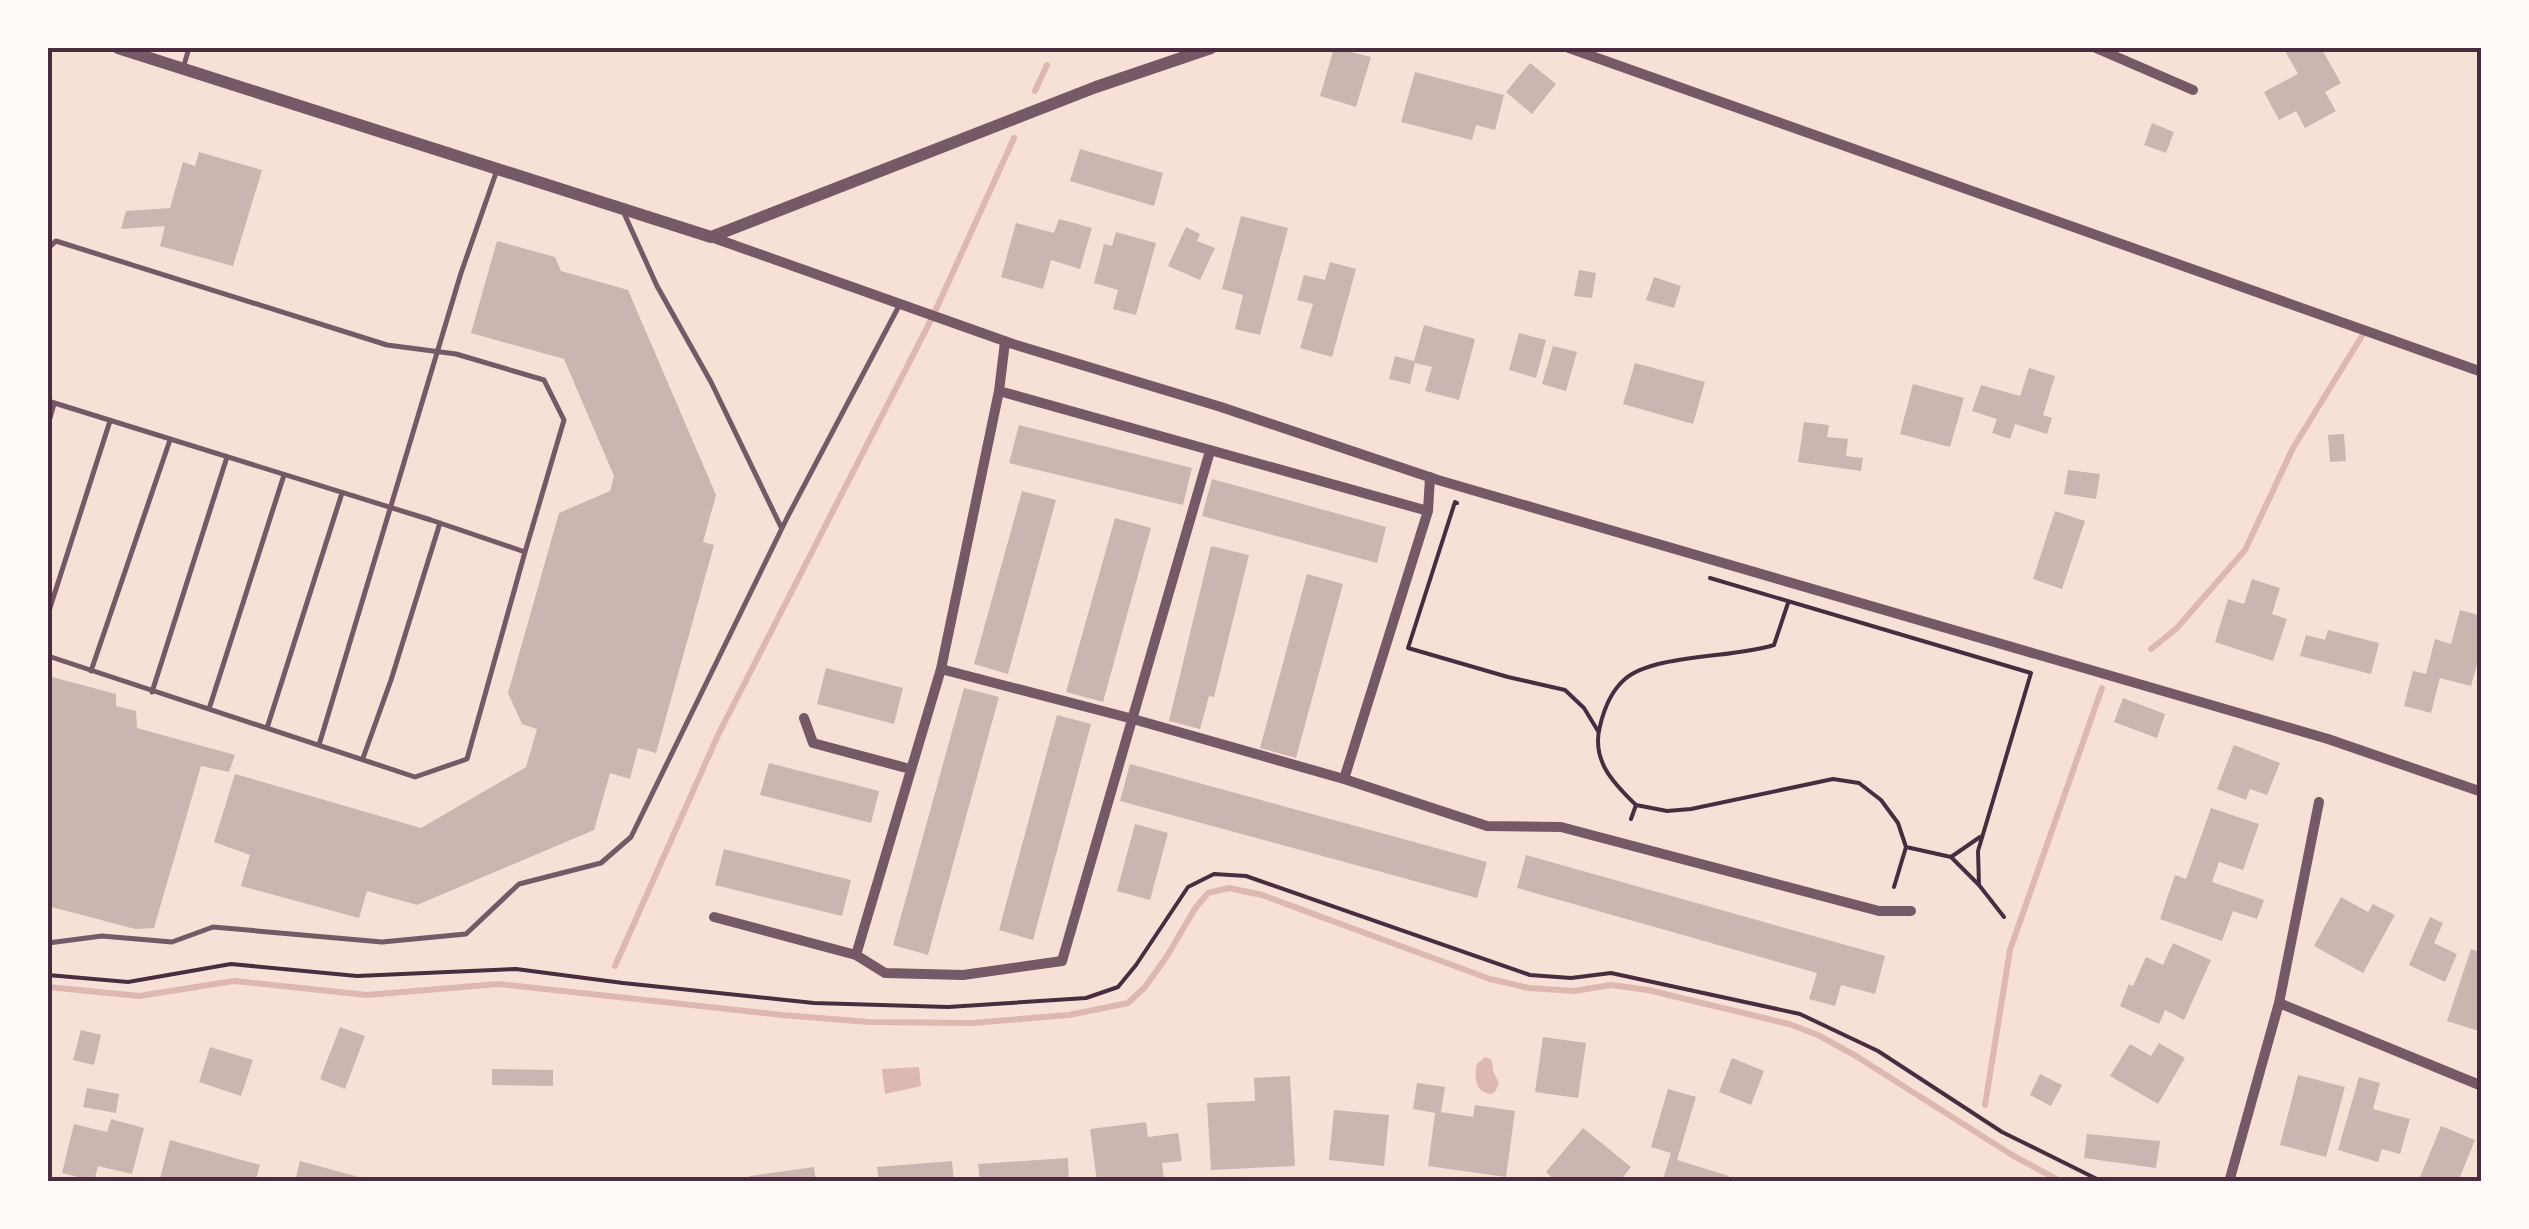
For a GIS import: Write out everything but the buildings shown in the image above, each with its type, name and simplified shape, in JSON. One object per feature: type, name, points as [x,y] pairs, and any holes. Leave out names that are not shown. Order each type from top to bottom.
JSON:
[{"type":"street","points":[[118,48],[711,237],[1006,342],[1221,407],[1430,477],[2328,739],[2482,792]]},
{"type":"street","points":[[711,237],[1096,87],[1212,48]]},
{"type":"street","points":[[1569,48],[2482,372]]},
{"type":"street","points":[[2096,48],[2193,90]]},
{"type":"street","points":[[856,955],[941,669],[1006,342]]},
{"type":"street","points":[[998,391],[1428,511]]},
{"type":"street","points":[[714,916],[856,955],[886,973],[963,974],[1062,960],[1210,451]]},
{"type":"street","points":[[1344,779],[1428,511],[1430,477]]},
{"type":"street","points":[[941,669],[1133,718],[1344,779],[1488,826],[1561,827],[1879,912],[1911,912]]},
{"type":"street","points":[[804,718],[813,743],[910,769]]},
{"type":"street","points":[[2229,1182],[2279,1003],[2319,802]]},
{"type":"street","points":[[2279,1003],[2482,1086]]},
{"type":"lane","points":[[183,68],[189,48]]},
{"type":"lane","points":[[319,746],[461,273],[498,169]]},
{"type":"lane","points":[[622,208],[657,286],[712,382],[782,529]]},
{"type":"lane","points":[[48,248],[56,241],[387,345],[456,354],[544,380],[564,420],[467,758],[414,776],[48,656]]},
{"type":"lane","points":[[48,943],[102,936],[172,942],[213,927],[382,942],[466,934],[518,884],[601,862],[631,837],[782,529],[900,304]]},
{"type":"lane","points":[[48,425],[51,402],[525,552]]},
{"type":"lane","points":[[48,614],[110,421]]},
{"type":"lane","points":[[91,671],[170,440]]},
{"type":"lane","points":[[152,692],[227,458]]},
{"type":"lane","points":[[210,709],[284,475]]},
{"type":"lane","points":[[268,728],[342,493]]},
{"type":"lane","points":[[362,759],[440,524]]},
{"type":"path","points":[[1473,507],[1455,502],[1408,648],[1508,678],[1565,690],[1584,708],[1598,731]]},
{"type":"path","points":[[1696,574],[2031,673],[1978,851],[1978,885]]},
{"type":"path","points":[[1788,602],[1774,645],[1757,651],[1658,664],[1626,678],[1608,700],[1598,731],[1600,762],[1614,785],[1636,804],[1667,811],[1833,779],[1859,783],[1881,800],[1898,822],[1906,848],[1894,887]]},
{"type":"path","points":[[1631,819],[1636,804]]},
{"type":"path","points":[[1951,857],[1982,836]]},
{"type":"path","points":[[1906,848],[1951,857],[2004,918]]},
{"type":"path","points":[[48,976],[128,982],[230,964],[356,976],[516,969],[814,1003],[948,1007],[1086,998],[1118,987],[1188,887],[1214,874],[1246,876],[1530,975],[1571,978],[1611,972],[1800,1014],[1878,1051],[2002,1132],[2103,1182]]},
{"type":"shaded area","points":[[1485,1057],[1492,1060],[1499,1083],[1491,1094],[1479,1087],[1476,1079],[1477,1064]]},
{"type":"shaded area","points":[[919,1067],[921,1086],[885,1094],[882,1069]]},
{"type":"waterway","points":[[1035,91],[1047,65]]},
{"type":"waterway","points":[[615,966],[718,735],[933,316],[1014,138]]},
{"type":"waterway","points":[[2151,649],[2176,629],[2245,550],[2293,448],[2365,331]]},
{"type":"waterway","points":[[1985,1105],[2010,950],[2102,688]]},
{"type":"waterway","points":[[48,987],[139,996],[234,981],[367,995],[498,984],[869,1022],[972,1023],[1069,1015],[1128,1003],[1145,987],[1208,893],[1229,888],[1262,895],[1490,979],[1529,988],[1574,991],[1611,985],[1648,990],[1789,1024],[1856,1056],[2012,1155],[2062,1182]]}]
